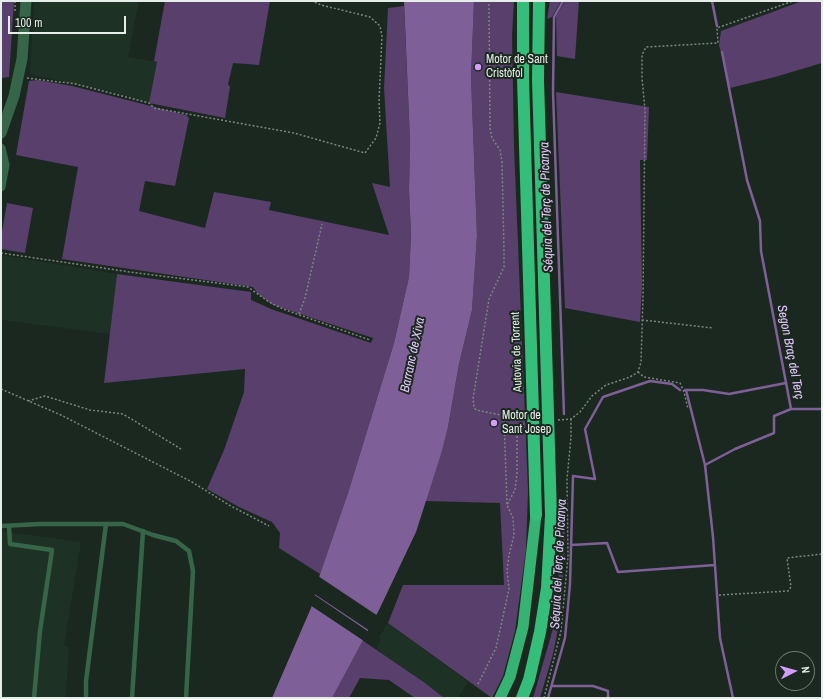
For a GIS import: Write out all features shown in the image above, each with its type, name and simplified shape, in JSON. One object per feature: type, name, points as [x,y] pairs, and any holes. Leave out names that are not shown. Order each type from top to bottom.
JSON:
[{"type":"highway","name":"Autovia de Torrent","points":[[508,698],[515,678],[527,628],[534,589],[536,515],[522,78],[523,1]]},
{"type":"highway","points":[[522,698],[529,680],[540,632],[547,588],[551,515],[538,80],[539,1]]},
{"type":"highway","points":[[500,698],[510,677],[523,627],[536,515]]},
{"type":"street","points":[[1,132],[9,114],[19,76],[23,52],[26,1]]},
{"type":"street","points":[[1,148],[5,165],[1,187]]},
{"type":"lane","points":[[1,526],[40,524],[123,524],[176,541],[189,551],[193,571],[186,698]]},
{"type":"lane","points":[[86,698],[88,665],[106,524]]},
{"type":"lane","points":[[9,526],[10,544],[52,550],[40,631],[34,698]]},
{"type":"lane","points":[[132,698],[143,531]]},
{"type":"path","points":[[15,1],[15,14]]},
{"type":"path","points":[[19,76],[76,84],[149,103],[154,108],[294,133],[365,153],[376,138],[380,123],[379,101],[382,36],[380,26],[370,17],[321,5],[312,1]]},
{"type":"path","points":[[558,420],[571,419],[580,412],[592,396],[606,385],[630,377],[638,372],[641,362],[645,110],[642,55],[646,47],[718,43],[717,28],[792,1]]},
{"type":"path","points":[[478,684],[496,648],[509,589],[507,571],[514,535],[513,518],[507,505],[504,418],[501,415],[476,410],[473,399],[489,299],[504,267],[502,162],[500,150],[492,138],[490,128],[489,4]]},
{"type":"path","points":[[299,314],[305,298],[322,224]]},
{"type":"path","points":[[1,252],[130,272],[248,287],[269,302],[370,340]]},
{"type":"path","points":[[642,320],[713,328]]},
{"type":"path","points":[[638,372],[644,377],[680,383],[688,409]]},
{"type":"path","points":[[1,389],[61,415],[192,482],[229,505],[269,526]]},
{"type":"path","points":[[28,401],[45,396],[90,410],[123,414],[181,449]]},
{"type":"path","points":[[544,698],[562,631],[568,556],[567,479],[571,419]]},
{"type":"path","points":[[507,505],[515,490],[517,472],[517,431],[519,426],[524,424]]},
{"type":"path","points":[[719,595],[788,591],[791,587],[787,558],[822,554]]},
{"type":"shaded area","points":[[1,1],[14,1],[9,77],[1,78]]},
{"type":"shaded area","points":[[34,1],[139,1],[128,57],[157,62],[149,103],[122,95],[30,74]]},
{"type":"shaded area","points":[[165,1],[270,1],[259,65],[233,63],[228,84],[230,87],[225,118],[149,103],[157,62],[154,61]]},
{"type":"shaded area","points":[[474,1],[514,1],[512,36],[514,146],[528,490],[526,550],[515,631],[503,676],[492,698],[388,623],[403,585],[504,585],[500,503],[425,501],[448,427],[459,364],[472,310],[477,236],[471,77]]},
{"type":"shaded area","points":[[550,1],[561,1],[552,17],[547,19]]},
{"type":"shaded area","points":[[565,1],[579,1],[575,59],[557,56],[556,16]]},
{"type":"shaded area","points":[[802,1],[822,1],[822,63],[730,88],[719,45],[721,31]]},
{"type":"shaded area","points":[[404,6],[410,141],[409,190],[411,234],[409,277],[394,343],[348,493],[320,574],[279,548],[280,533],[272,522],[239,507],[207,489],[224,450],[244,392],[245,369],[104,383],[117,274],[251,292],[251,300],[271,309],[371,343],[373,338],[273,305],[258,294],[253,287],[62,259],[78,167],[16,155],[29,81],[37,80],[72,86],[186,115],[189,118],[175,186],[145,181],[139,211],[205,228],[214,192],[271,202],[269,210],[389,235],[372,183],[390,187],[384,88],[388,8]]},
{"type":"shaded area","points":[[556,92],[649,107],[647,160],[640,160],[642,286],[640,322],[565,308]]},
{"type":"shaded area","points":[[7,203],[33,208],[25,253],[1,249],[1,237]]},
{"type":"shaded area","points":[[1,255],[117,274],[110,334],[1,320]]},
{"type":"shaded area","points":[[564,515],[565,542],[561,614],[553,654],[540,698],[533,698],[554,625]]},
{"type":"shaded area","points":[[1,531],[81,542],[64,646],[69,647],[66,698],[1,698]]},
{"type":"shaded area","points":[[388,623],[468,682],[458,698],[444,698],[376,649],[381,640],[379,637]]},
{"type":"shaded area","points":[[362,640],[425,683],[444,698],[415,698],[389,680],[360,678],[349,698],[332,698]]},
{"type":"water","name":"Barranc de Xiva","points":[[404,1],[474,1],[471,77],[477,236],[472,310],[459,364],[448,427],[441,454],[416,532],[379,610],[332,698],[272,698],[311,608],[320,574],[348,493],[394,343],[409,277],[411,234],[409,190],[410,141]]},
{"type":"pier","points":[[318,576],[378,616],[370,631],[313,593]]},
{"type":"pier","points":[[313,594],[369,632],[364,641],[310,605]]},
{"type":"waterway","name":"Séquia del Terç de Picanya","points":[[563,1],[554,17],[553,92],[564,414]]},
{"type":"waterway","name":"Segon Braç del Terç","points":[[712,1],[717,26]]},
{"type":"waterway","name":"Segon Braç del Terç","points":[[722,52],[747,180],[760,221],[761,251],[791,409],[774,416],[774,433],[735,449],[705,465],[713,537],[720,638],[733,698]]},
{"type":"waterway","name":"Séquia del Terç de Picanya","points":[[548,698],[565,638],[570,584],[573,476],[595,479],[585,429],[603,397],[650,381],[672,384],[680,390]]},
{"type":"waterway","points":[[685,390],[703,390],[729,394],[786,383]]},
{"type":"waterway","points":[[686,390],[705,465]]},
{"type":"waterway","points":[[791,409],[822,409]]},
{"type":"waterway","points":[[571,545],[607,543],[618,572],[715,565]]},
{"type":"waterway","points":[[552,686],[593,686],[608,691],[608,698]]},
{"type":"place","name":"Motor de Sant Cristòfol","points":[[478,67]]},
{"type":"place","name":"Motor de Sant Josep","points":[[494,423]]}]
